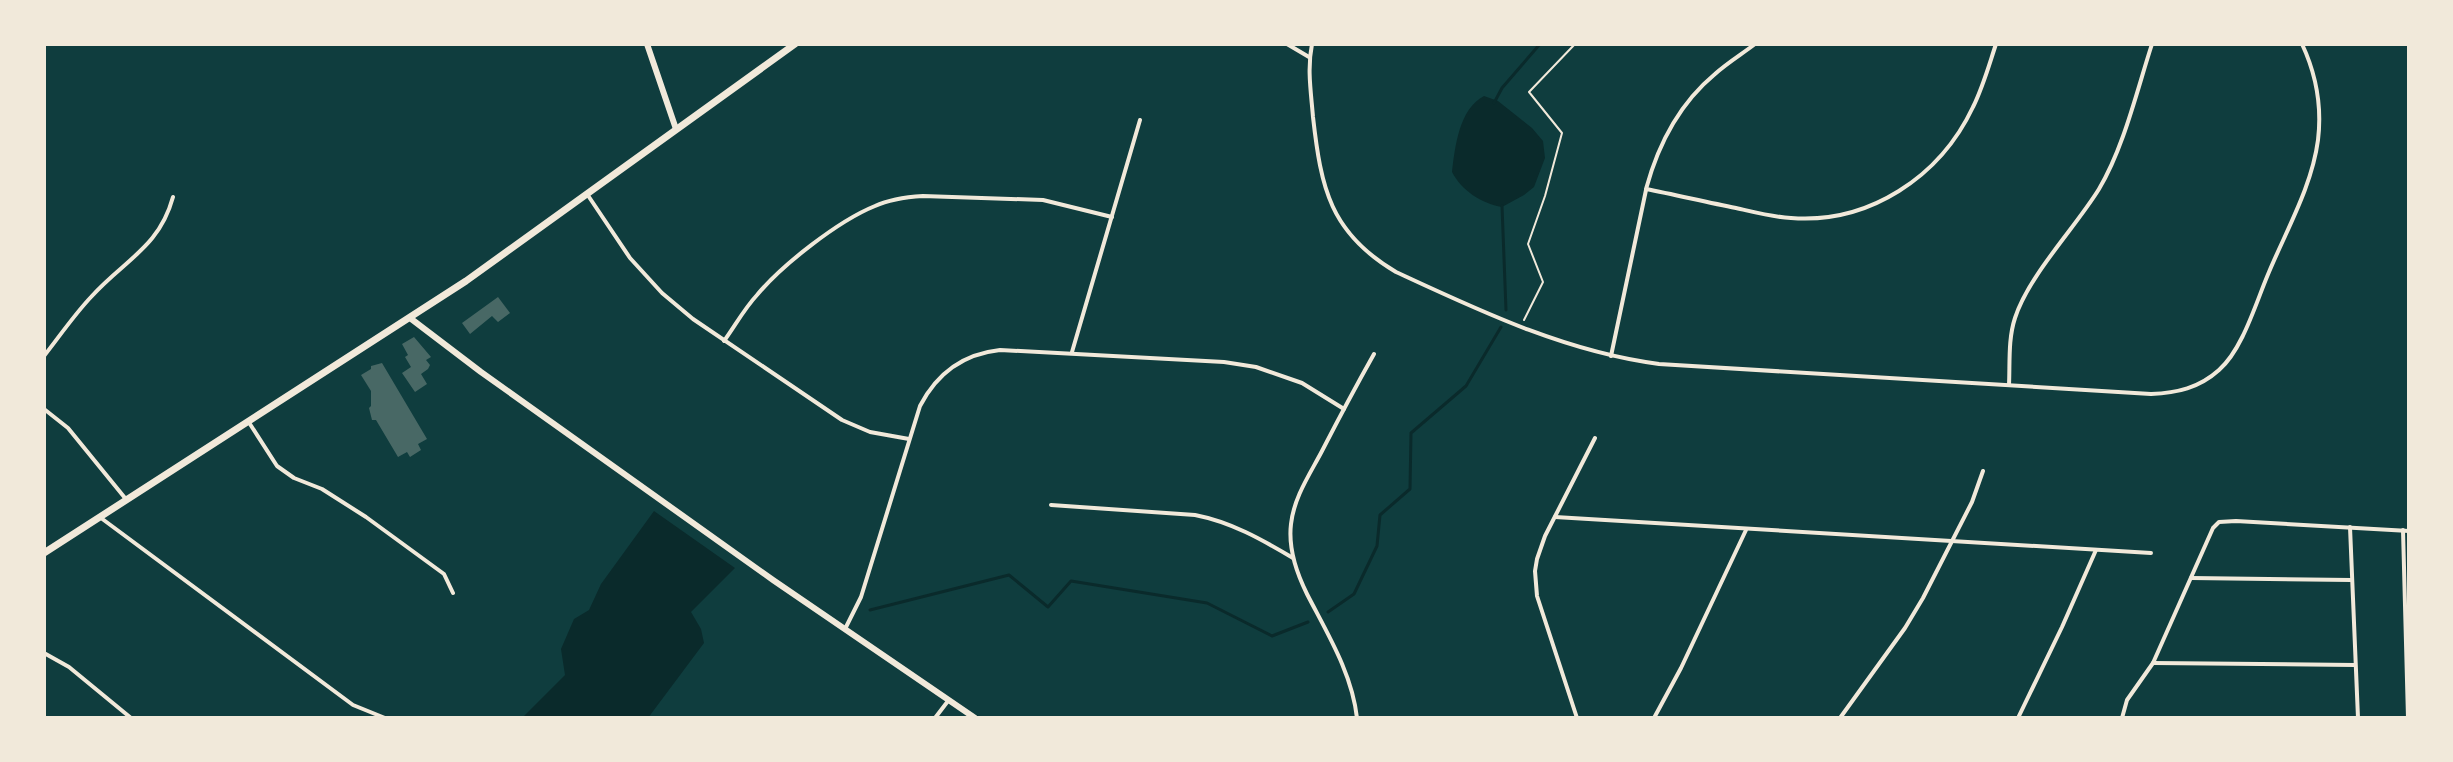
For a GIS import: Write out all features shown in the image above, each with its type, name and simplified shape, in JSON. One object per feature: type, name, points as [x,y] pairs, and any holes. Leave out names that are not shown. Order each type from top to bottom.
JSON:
[{"type":"main road","points":[[647,44],[676,129]]},
{"type":"main road","points":[[44,553],[466,281],[795,44]]},
{"type":"main road","points":[[410,318],[527,404],[975,718]]},
{"type":"street","points":[[1287,44],[1309,58]]},
{"type":"street","points":[[1312,44],[1309,58],[1319,168],[1328,198],[1349,233],[1375,258],[1396,272],[1521,326],[1577,348],[1659,364],[2167,393],[2203,382],[2227,362],[2246,326],[2302,195],[2315,158],[2319,108],[2313,74],[2302,44]]},
{"type":"street","points":[[1611,356],[1646,189],[1662,144],[1686,104],[1717,72],[1755,44]]},
{"type":"street","points":[[1646,189],[1789,218],[1825,218],[1865,208],[1906,187],[1950,145],[1973,108],[1996,44]]},
{"type":"street","points":[[2009,385],[2012,326],[2020,305],[2103,181],[2121,138],[2152,44]]},
{"type":"street","points":[[1072,352],[1140,120]]},
{"type":"street","points":[[587,194],[630,258],[662,293],[724,341],[851,425],[909,439]]},
{"type":"street","points":[[724,341],[754,298],[776,275],[854,216],[877,205],[923,196],[1043,200],[1112,217]]},
{"type":"street","points":[[44,356],[90,297],[157,234],[169,213],[173,197]]},
{"type":"street","points":[[845,629],[861,597],[920,406],[933,384],[963,360],[987,351],[1000,350],[1224,362],[1256,367],[1302,383],[1344,409]]},
{"type":"street","points":[[1357,718],[1345,670],[1299,578],[1293,558],[1291,523],[1298,496],[1374,354]]},
{"type":"street","points":[[44,409],[68,428],[126,499]]},
{"type":"street","points":[[248,421],[277,466],[294,478],[322,489],[366,517],[444,574],[453,593]]},
{"type":"street","points":[[1577,718],[1535,584],[1540,547],[1595,438]]},
{"type":"street","points":[[1840,718],[1905,628],[1972,502],[1983,471]]},
{"type":"street","points":[[1051,505],[1217,519],[1264,540],[1293,558]]},
{"type":"street","points":[[99,517],[353,705],[385,718]]},
{"type":"street","points":[[1555,517],[2151,553]]},
{"type":"street","points":[[2122,718],[2127,700],[2153,663],[2213,528],[2219,522],[2236,521],[2406,531],[2408,718]]},
{"type":"street","points":[[2350,527],[2358,718]]},
{"type":"street","points":[[1654,718],[1688,654],[1746,529]]},
{"type":"street","points":[[2018,718],[2096,550]]},
{"type":"street","points":[[2191,578],[2351,580]]},
{"type":"street","points":[[44,653],[69,667],[131,718]]},
{"type":"street","points":[[2153,663],[2355,665]]},
{"type":"street","points":[[935,718],[949,700]]},
{"type":"street","points":[[371,718],[375,713]]},
{"type":"path","points":[[1521,326],[1543,282],[1528,244],[1562,133],[1529,92],[1575,44]]},
{"type":"water","points":[[1484,96],[1498,101],[1532,128],[1543,141],[1545,158],[1534,187],[1502,207],[1473,195],[1452,172],[1464,119]]},
{"type":"water","points":[[654,511],[735,568],[691,612],[701,629],[704,643],[648,718],[522,718],[565,675],[561,649],[574,619],[589,610],[601,584]]},
{"type":"building","points":[[498,297],[510,313],[498,322],[492,316],[470,334],[462,323]]},
{"type":"building","points":[[414,337],[431,357],[426,360],[430,365],[428,369],[421,374],[427,384],[415,392],[402,373],[411,367],[402,344]]},
{"type":"building","points":[[382,363],[427,439],[418,444],[421,450],[410,457],[407,452],[398,457],[376,420],[372,420],[369,408],[371,391],[361,375],[371,366]]},
{"type":"waterway","points":[[1494,103],[1502,88],[1540,44]]},
{"type":"waterway","points":[[1502,206],[1506,310]]},
{"type":"waterway","points":[[1328,612],[1354,594],[1377,546],[1380,515],[1410,489],[1411,433],[1466,386],[1501,327]]},
{"type":"waterway","points":[[870,610],[1009,575],[1048,607],[1071,581],[1207,603],[1272,636],[1308,622]]}]
